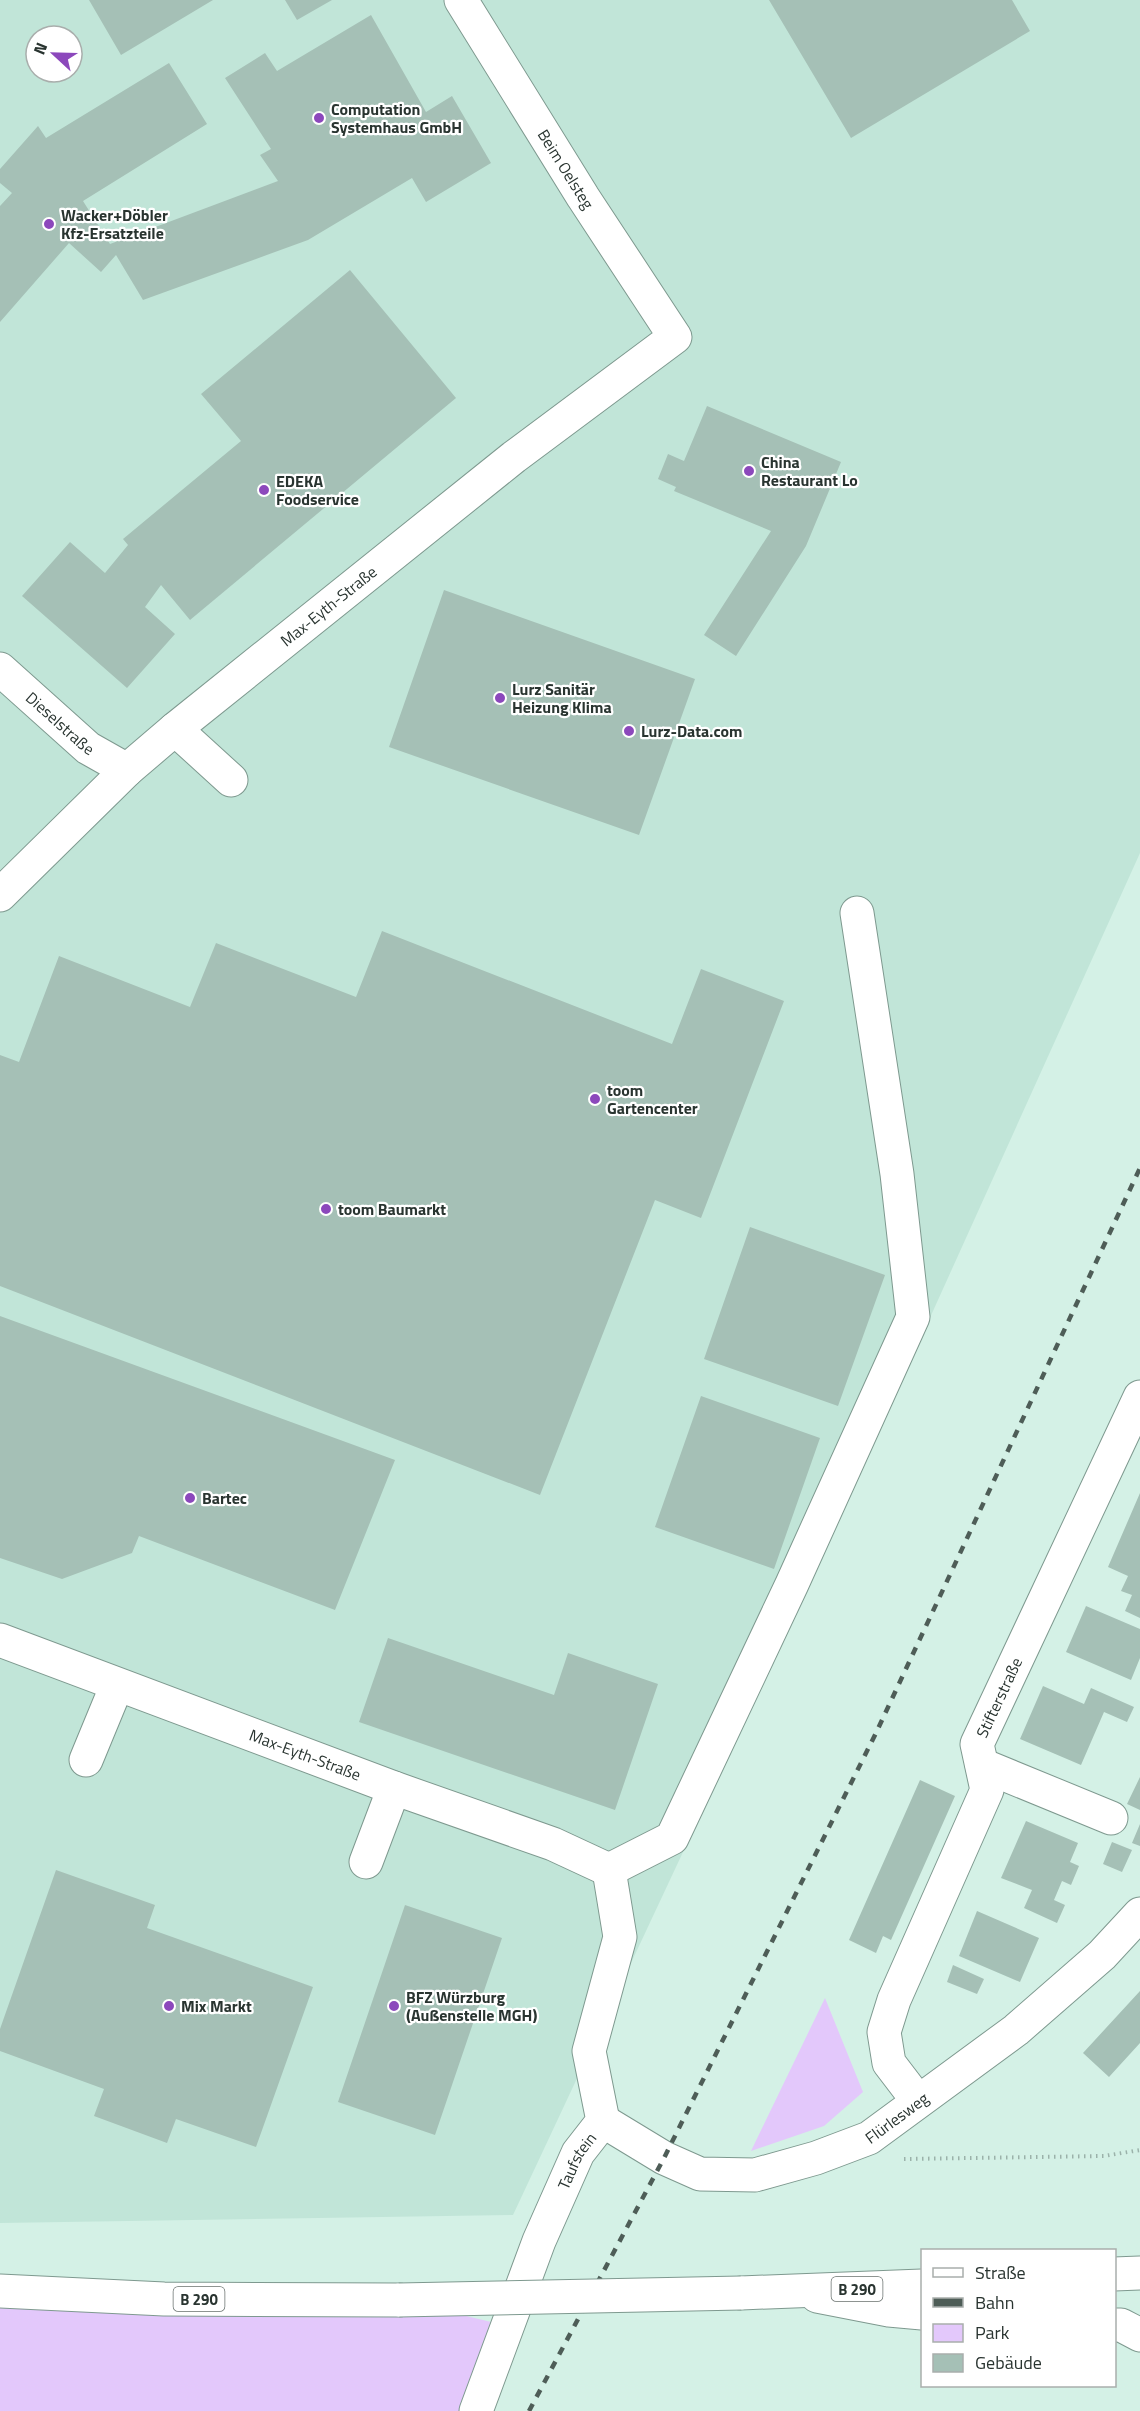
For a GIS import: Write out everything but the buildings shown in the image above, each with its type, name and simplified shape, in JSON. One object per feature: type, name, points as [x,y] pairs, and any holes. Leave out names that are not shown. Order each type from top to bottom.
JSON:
[{"type":"street","name":"Beim Oelsteg","points":[[461,0],[583,197],[675,337]]},
{"type":"street","name":"Max-Eyth-Straße","points":[[0,895],[127,770],[175,729],[514,457],[675,337]]},
{"type":"street","name":"Dieselstraße","points":[[0,669],[88,748],[127,770]]},
{"type":"street","points":[[175,729],[231,780]]},
{"type":"street","points":[[609,1870],[672,1838],[792,1584],[913,1317],[897,1174],[857,913]]},
{"type":"street","name":"Stifterstraße","points":[[918,2101],[889,2063],[884,2032],[894,2000],[987,1791],[977,1744],[1137,1411]]},
{"type":"street","name":"Max-Eyth-Straße","points":[[0,1640],[394,1788],[553,1844],[609,1870]]},
{"type":"street","points":[[86,1760],[117,1684]]},
{"type":"street","points":[[982,1765],[1111,1818]]},
{"type":"street","points":[[366,1862],[394,1788]]},
{"type":"street","name":"Taufstein","points":[[476,2411],[552,2212],[578,2153],[603,2121],[589,2051],[620,1937],[609,1870]]},
{"type":"street","name":"Flürlesweg","points":[[603,2121],[664,2158],[700,2174],[755,2175],[816,2158],[869,2138],[1016,2030],[1102,1955],[1140,1914]]},
{"type":"street","points":[[1116,2274],[1140,2273]]},
{"type":"street","name":"B 290","points":[[0,2290],[164,2299],[399,2300],[741,2293],[921,2286]]},
{"type":"street","points":[[791,2291],[889,2310],[921,2313]]},
{"type":"street","points":[[1116,2325],[1140,2335]]},
{"type":"path","points":[[869,2138],[894,2159],[1104,2156],[1140,2150]]},
{"type":"shaded area","points":[[0,0],[1140,0],[1140,853],[839,1519],[513,2215],[0,2223]]},
{"type":"green space","points":[[825,1998],[863,2092],[824,2126],[751,2151]]},
{"type":"green space","points":[[0,2291],[399,2300],[508,2326],[476,2411],[0,2411]]},
{"type":"railway","points":[[529,2411],[664,2158],[876,1733],[1140,1168]]},
{"type":"place","name":"Computation Systemhaus GmbH","points":[[319,118]]},
{"type":"place","name":"Wacker+Döbler Kfz-Ersatzteile","points":[[49,224]]},
{"type":"place","name":"China Restaurant Lo","points":[[749,471]]},
{"type":"place","name":"EDEKA Foodservice","points":[[264,490]]},
{"type":"place","name":"Lurz Sanitär Heizung Klima","points":[[500,698]]},
{"type":"place","name":"Lurz-Data.com","points":[[629,731]]},
{"type":"place","name":"toom Gartencenter","points":[[595,1099]]},
{"type":"place","name":"toom Baumarkt","points":[[326,1209]]},
{"type":"place","name":"Bartec","points":[[190,1498]]},
{"type":"place","name":"Mix Markt","points":[[169,2006]]},
{"type":"place","name":"BFZ Würzburg (Außenstelle MGH)","points":[[394,2006]]}]
